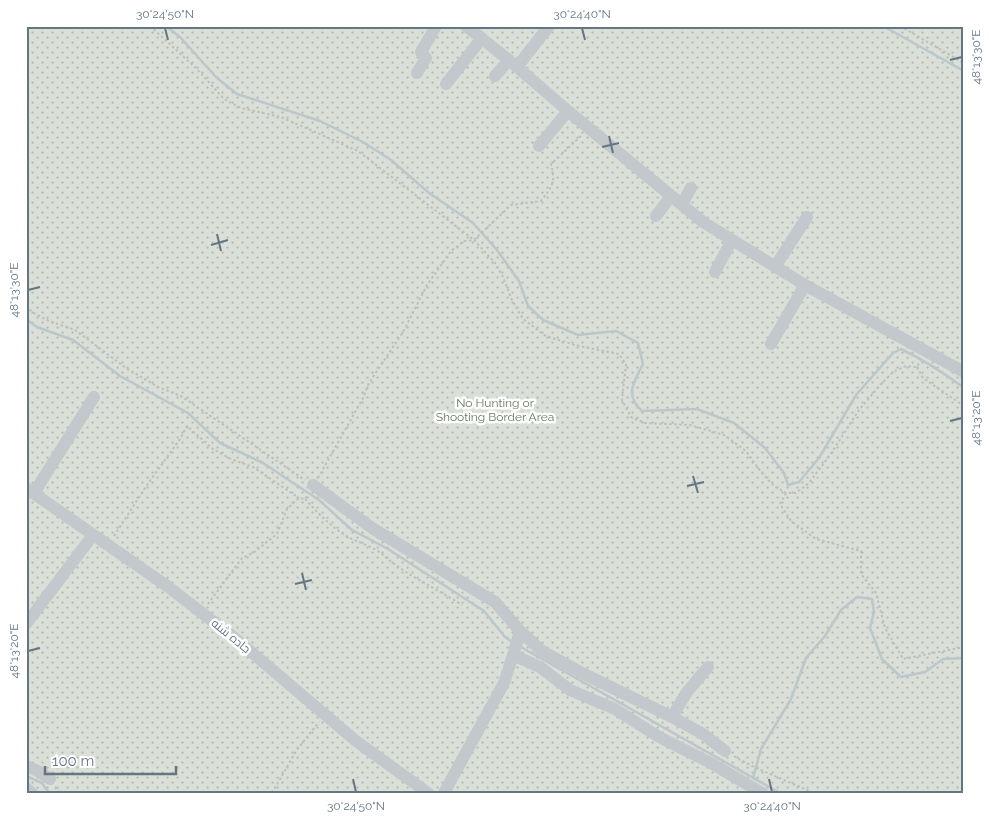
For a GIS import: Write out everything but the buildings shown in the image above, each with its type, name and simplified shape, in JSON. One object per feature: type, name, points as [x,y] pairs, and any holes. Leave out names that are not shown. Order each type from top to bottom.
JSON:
[{"type":"street","points":[[417,73],[426,58],[421,52],[436,26]]},
{"type":"street","points":[[466,26],[703,222],[805,285],[964,372]]},
{"type":"street","points":[[495,76],[513,63],[550,26]]},
{"type":"street","points":[[446,84],[482,38]]},
{"type":"street","points":[[539,146],[568,111]]},
{"type":"street","points":[[682,204],[691,188]]},
{"type":"street","points":[[656,216],[671,196]]},
{"type":"street","points":[[775,267],[807,217]]},
{"type":"street","points":[[714,272],[732,240]]},
{"type":"street","points":[[771,344],[805,285]]},
{"type":"street","points":[[30,491],[94,397]]},
{"type":"street","points":[[314,485],[372,528],[495,602],[516,644],[540,667],[570,690],[616,709],[659,737],[711,763],[762,793]]},
{"type":"street","name":"جاده شنه","points":[[30,491],[201,612],[236,639],[356,741],[428,793]]},
{"type":"street","points":[[26,624],[93,535]]},
{"type":"street","points":[[516,644],[542,651],[584,674],[672,716],[703,734],[725,752]]},
{"type":"street","points":[[444,793],[504,682],[516,644]]},
{"type":"street","points":[[672,716],[687,692],[708,667]]},
{"type":"street","points":[[26,766],[50,779]]},
{"type":"street","points":[[26,788],[32,793]]},
{"type":"path","points":[[150,26],[196,68],[224,99],[241,108],[281,117],[358,151],[474,240],[504,277],[512,300],[523,319],[546,336],[575,345],[619,354],[626,364],[622,400],[631,417],[645,423],[690,425],[724,435],[746,451],[774,486],[786,493],[796,493],[809,483],[830,455],[859,410],[892,372],[906,366],[917,367]]},
{"type":"path","points":[[900,26],[964,62]]},
{"type":"path","points":[[26,306],[32,312],[49,321],[75,330],[126,368],[158,386],[181,396],[314,485],[363,398],[368,383],[403,332],[428,285],[451,251],[464,241],[474,240],[511,205],[541,201],[552,187],[552,164],[589,128]]},
{"type":"path","points":[[917,367],[923,378],[964,406]]},
{"type":"path","points":[[108,545],[187,426],[213,449],[231,459],[253,467],[299,498],[305,498],[323,518],[346,536],[381,554],[417,579],[438,589],[462,605]]},
{"type":"path","points":[[786,493],[780,504],[792,522],[816,540],[861,551],[861,574],[876,593],[885,628],[903,659],[964,648]]},
{"type":"path","points":[[201,612],[242,558],[253,553],[278,534],[287,509],[299,498]]},
{"type":"path","points":[[272,793],[296,751],[325,715]]},
{"type":"path","points":[[725,752],[751,766],[760,768],[808,790],[810,793]]},
{"type":"green space","name":"No Hunting or Shooting Border Area","points":[[26,26],[964,26],[964,793],[26,793]]},
{"type":"waterway","points":[[166,26],[180,37],[217,78],[237,94],[320,121],[363,142],[391,160],[429,193],[473,223],[497,250],[519,281],[528,306],[543,320],[578,335],[616,331],[638,343],[643,364],[632,388],[632,394],[633,399],[642,411],[697,409],[734,423],[765,448],[784,473],[788,485],[799,482],[819,458],[856,395],[893,353],[901,349],[934,367],[964,388]]},
{"type":"waterway","points":[[883,26],[964,71]]},
{"type":"waterway","points":[[26,319],[37,327],[73,340],[120,376],[188,413],[220,443],[263,463],[319,500],[352,530],[388,549],[484,611],[505,637],[512,642]]},
{"type":"waterway","points":[[753,778],[761,749],[791,699],[806,658],[825,636],[841,610],[857,597],[872,599],[874,612],[870,628],[882,659],[901,677],[925,672],[943,659],[964,658]]},
{"type":"waterway","points":[[519,646],[780,793]]},
{"type":"waterway","points":[[26,776],[42,783],[49,793]]}]
